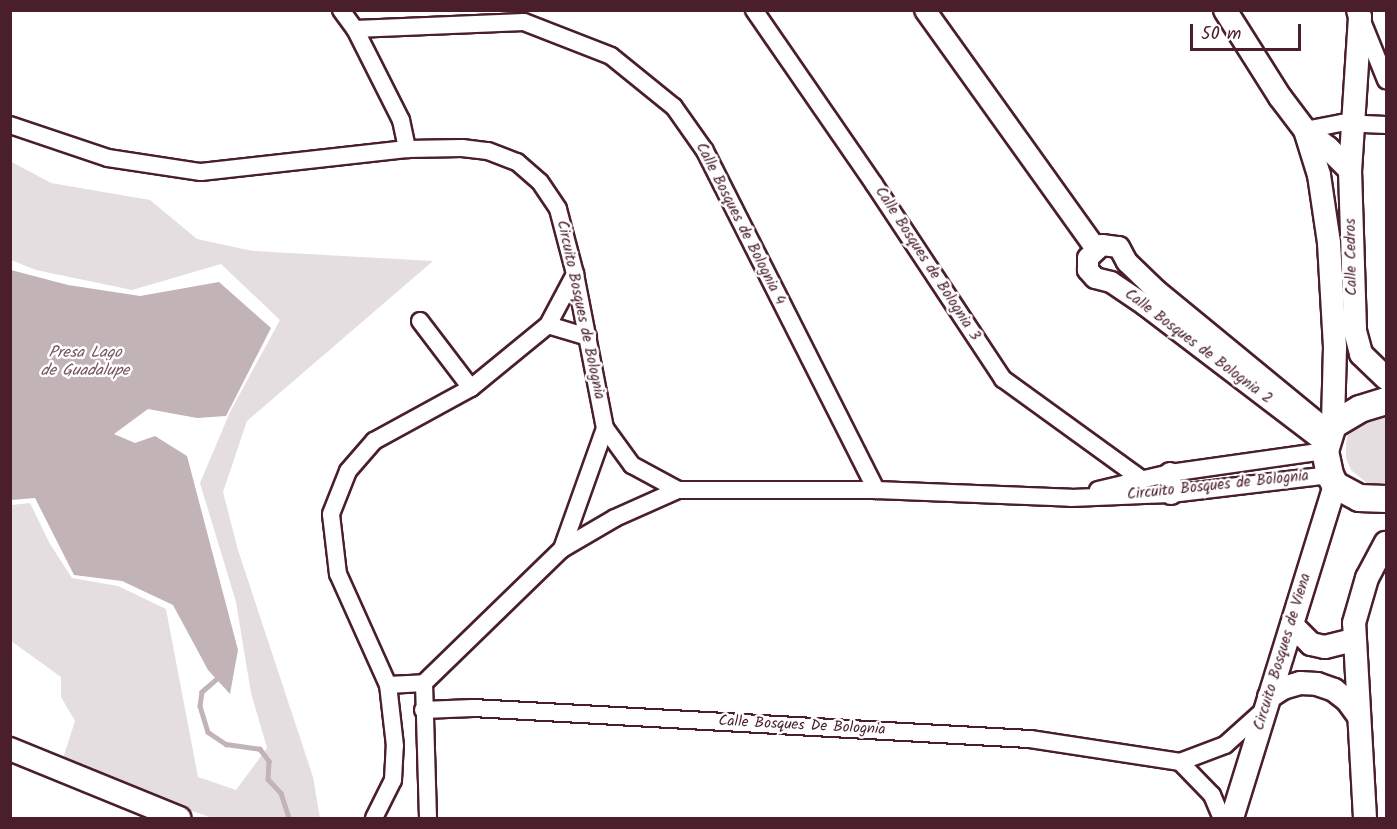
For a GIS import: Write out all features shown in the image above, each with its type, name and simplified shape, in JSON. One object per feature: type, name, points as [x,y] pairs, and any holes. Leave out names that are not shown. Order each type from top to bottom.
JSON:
[{"type":"main road","points":[[1225,10],[1280,97],[1305,130],[1328,148],[1350,170]]},
{"type":"main road","name":"Calle Cedros","points":[[1359,14],[1355,124],[1350,170],[1355,331],[1361,354],[1386,378]]},
{"type":"main road","points":[[1305,130],[1319,175],[1329,243],[1333,312],[1330,452],[1359,498],[1386,499]]},
{"type":"main road","points":[[1319,175],[1350,170]]},
{"type":"main road","points":[[1330,452],[1360,409],[1386,401]]},
{"type":"main road","name":"Circuito Bosques de Viena","points":[[1232,819],[1292,625],[1330,452]]},
{"type":"main road","points":[[1365,819],[1353,640],[1357,606],[1367,578],[1386,543]]},
{"type":"main road","points":[[1292,625],[1311,644],[1325,647],[1353,640]]},
{"type":"main road","points":[[1267,703],[1292,686],[1317,684],[1334,690],[1347,700],[1357,714]]},
{"type":"main road","points":[[15,755],[179,819]]},
{"type":"street","points":[[341,10],[355,29],[401,120],[406,149]]},
{"type":"street","name":"Calle Bosques de Bolognia 3","points":[[754,10],[874,184],[1003,379],[1140,478]]},
{"type":"street","points":[[925,10],[1096,249]]},
{"type":"street","points":[[1359,14],[1386,80]]},
{"type":"street","name":"Calle Bosques de Bolognia 4","points":[[355,29],[524,22],[611,56],[674,107],[705,151],[876,490]]},
{"type":"street","points":[[1305,130],[1325,124],[1386,125]]},
{"type":"street","name":"Circuito Bosques de Bolognia","points":[[10,125],[108,158],[201,172],[406,149],[462,148],[488,151],[518,162],[540,182],[558,209],[575,274],[605,428],[632,465],[678,490],[876,490],[1071,498],[1171,494],[1330,452]]},
{"type":"street","name":"Calle Bosques de Bolognia 2","points":[[1150,298],[1095,278],[1088,270],[1088,258],[1102,244],[1119,247],[1150,298],[1330,452]]},
{"type":"street","name":"Circuito Bosques de Bolognia","points":[[374,819],[393,780],[395,746],[388,685],[338,574],[331,514],[348,471],[374,441],[471,388],[548,325],[575,274]]},
{"type":"street","points":[[420,321],[471,388]]},
{"type":"street","points":[[548,325],[588,337]]},
{"type":"street","points":[[562,549],[605,428]]},
{"type":"street","name":"Circuito Bosques de Bolognia","points":[[1071,498],[1140,478],[1330,452]]},
{"type":"street","points":[[1170,473],[1171,494]]},
{"type":"street","points":[[388,685],[424,683],[562,549],[615,518],[678,490]]},
{"type":"street","points":[[424,683],[428,819]]},
{"type":"street","name":"Calle Bosques De Bolognia","points":[[423,710],[473,708],[1030,739],[1180,762],[1225,745],[1267,703]]},
{"type":"street","points":[[1180,762],[1212,795],[1222,819]]},
{"type":"shaded area","points":[[10,161],[51,183],[150,200],[197,239],[253,251],[433,261],[247,421],[223,492],[238,550],[313,777],[320,818],[212,818],[127,788],[63,758],[75,721],[61,697],[61,677],[11,641],[11,505],[30,503],[50,544],[72,578],[118,586],[166,609],[198,777],[236,790],[267,748],[251,693],[236,602],[200,483],[230,412],[280,320],[221,264],[132,290],[36,270],[11,260]]},
{"type":"shaded area","points":[[1386,409],[1386,489],[1384,489],[1367,483],[1351,470],[1346,458],[1346,444],[1348,432],[1355,423]]},
{"type":"water","name":"Presa Lago de Guadalupe","points":[[11,270],[68,285],[140,296],[219,282],[271,328],[226,416],[197,418],[148,409],[114,434],[135,443],[155,436],[187,456],[238,650],[230,694],[208,670],[173,605],[122,581],[74,575],[35,498],[11,500]]},
{"type":"waterway","points":[[217,679],[202,692],[200,706],[208,732],[226,744],[260,749],[269,761],[268,779],[281,793],[289,818]]}]
